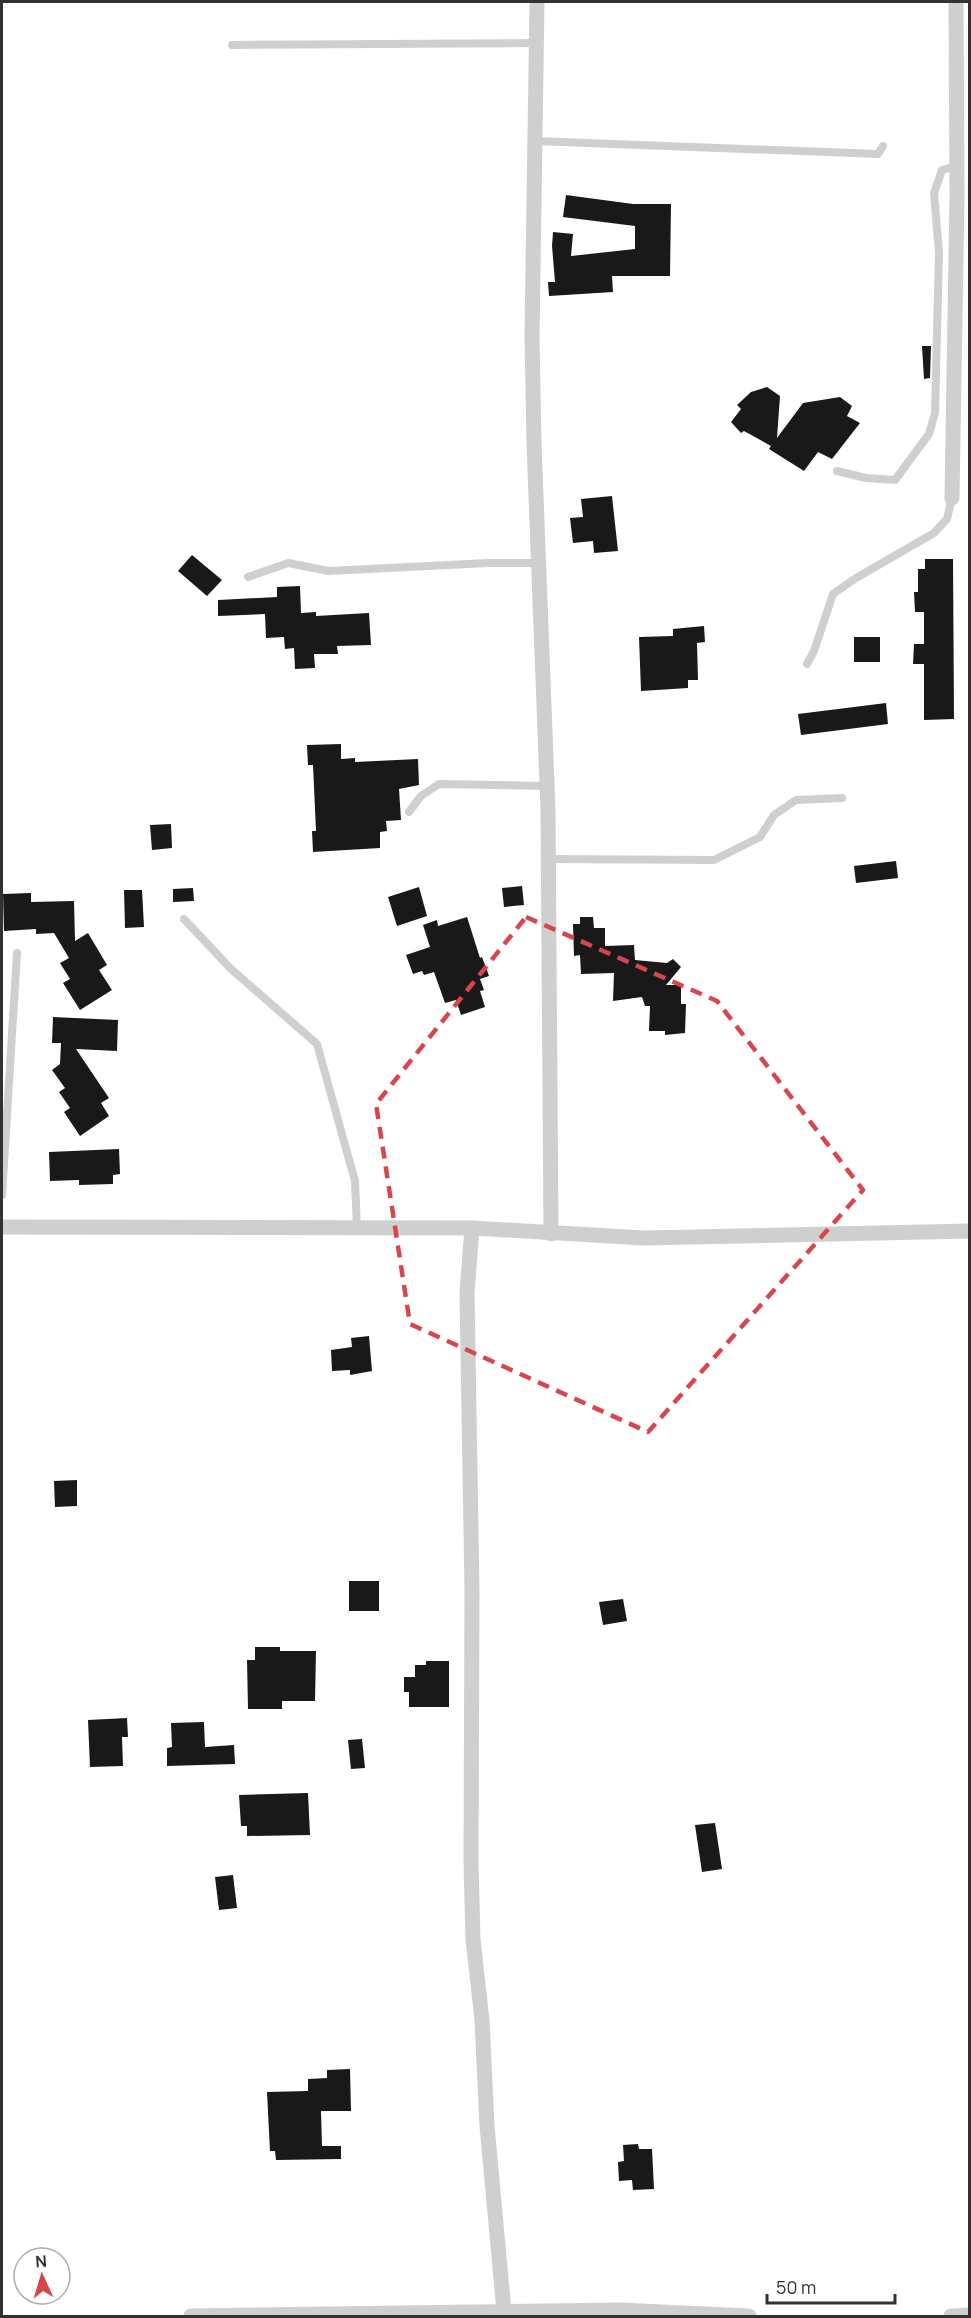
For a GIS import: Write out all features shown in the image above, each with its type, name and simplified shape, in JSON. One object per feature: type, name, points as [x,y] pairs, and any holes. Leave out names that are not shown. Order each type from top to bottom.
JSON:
[{"type":"street","points":[[537,2],[533,357],[547,786],[551,1234]]},
{"type":"street","points":[[952,498],[957,166],[956,2]]},
{"type":"street","points":[[2,1227],[472,1228],[644,1238],[969,1231]]},
{"type":"street","points":[[472,1228],[467,1293],[472,1592],[471,1873],[473,1939],[482,2020],[487,2126],[504,2311]]},
{"type":"street","points":[[191,2316],[619,2310],[749,2316]]},
{"type":"street","points":[[951,2316],[969,2315]]},
{"type":"lane","points":[[232,45],[537,43]]},
{"type":"lane","points":[[536,141],[878,154],[883,146]]},
{"type":"lane","points":[[837,471],[866,478],[895,480],[928,434],[935,413],[938,318],[939,253],[934,193],[942,170],[957,166]]},
{"type":"lane","points":[[807,664],[814,651],[833,594],[856,578],[934,533],[947,519],[952,498]]},
{"type":"lane","points":[[248,577],[288,563],[329,571],[489,563],[539,563]]},
{"type":"lane","points":[[409,812],[421,796],[439,784],[547,786]]},
{"type":"lane","points":[[548,859],[714,860],[760,837],[774,815],[796,800],[842,798]]},
{"type":"lane","points":[[184,919],[231,969],[317,1044],[356,1181],[357,1229]]},
{"type":"lane","points":[[2,1195],[17,952]]},
{"type":"highlighted area","points":[[526,917],[717,1001],[863,1190],[648,1432],[410,1324],[376,1104]]},
{"type":"building","points":[[566,195],[633,204],[671,204],[670,276],[612,276],[613,292],[549,296],[548,282],[555,282],[553,232],[573,234],[571,256],[635,249],[635,226],[563,217]]},
{"type":"building","points":[[922,346],[931,346],[930,378],[924,379]]},
{"type":"building","points":[[767,387],[780,396],[777,438],[803,403],[840,397],[852,406],[847,416],[860,423],[832,459],[818,452],[804,471],[769,449],[771,446],[744,431],[741,433],[731,422],[741,409],[737,405],[751,392]]},
{"type":"building","points":[[612,496],[618,551],[594,553],[593,541],[573,543],[570,518],[583,517],[581,499]]},
{"type":"building","points":[[192,555],[222,580],[207,596],[178,571]]},
{"type":"building","points":[[925,559],[953,559],[954,719],[924,720],[924,664],[913,664],[914,644],[924,644],[924,612],[915,612],[914,592],[918,592],[918,569],[925,569]]},
{"type":"building","points":[[300,586],[301,613],[316,612],[316,616],[369,613],[371,645],[337,646],[338,654],[314,654],[315,668],[295,669],[294,648],[285,649],[284,637],[266,638],[265,614],[218,616],[218,600],[277,597],[277,587]]},
{"type":"building","points":[[704,626],[705,642],[697,643],[698,680],[688,680],[688,688],[641,691],[639,637],[673,636],[673,629]]},
{"type":"building","points":[[854,637],[880,637],[880,662],[854,662]]},
{"type":"building","points":[[886,703],[888,724],[801,735],[798,714]]},
{"type":"building","points":[[341,744],[341,759],[355,758],[355,762],[418,759],[419,785],[399,789],[401,820],[386,821],[387,831],[380,832],[380,848],[313,852],[312,831],[316,831],[313,765],[308,765],[307,745]]},
{"type":"building","points":[[171,824],[172,848],[152,850],[150,825]]},
{"type":"building","points":[[896,861],[898,878],[856,883],[854,866]]},
{"type":"building","points":[[522,886],[524,905],[504,907],[502,888]]},
{"type":"building","points":[[419,887],[427,916],[397,926],[388,897]]},
{"type":"building","points":[[193,888],[194,901],[173,902],[173,889]]},
{"type":"building","points":[[124,890],[142,890],[144,927],[125,928]]},
{"type":"building","points":[[31,893],[31,902],[74,901],[75,941],[88,933],[107,965],[99,970],[112,990],[80,1010],[63,983],[70,979],[60,963],[69,958],[54,933],[36,934],[36,929],[4,931],[3,894]]},
{"type":"building","points":[[467,917],[480,958],[482,957],[489,976],[480,979],[484,990],[480,991],[485,1007],[461,1015],[456,1000],[445,1003],[434,972],[424,975],[422,971],[413,974],[406,955],[430,947],[423,925],[437,920],[438,926]]},
{"type":"building","points":[[580,917],[593,917],[594,928],[605,928],[605,946],[634,945],[635,960],[667,963],[673,959],[681,967],[666,985],[681,985],[681,1004],[686,1004],[685,1033],[665,1035],[665,1031],[649,1031],[650,1006],[645,1006],[642,997],[613,1001],[614,973],[581,974],[580,955],[574,956],[573,924],[580,924]]},
{"type":"building","points":[[53,1017],[118,1020],[117,1051],[76,1049],[109,1098],[101,1103],[109,1116],[80,1136],[64,1112],[70,1108],[59,1092],[65,1088],[52,1070],[60,1064],[61,1043],[52,1043]]},
{"type":"building","points":[[119,1149],[120,1174],[113,1175],[113,1184],[79,1185],[79,1180],[50,1181],[49,1152]]},
{"type":"building","points":[[369,1336],[372,1371],[350,1375],[350,1370],[332,1371],[331,1350],[352,1347],[351,1338]]},
{"type":"building","points":[[77,1480],[77,1506],[55,1507],[54,1481]]},
{"type":"building","points":[[349,1581],[379,1581],[379,1611],[349,1611]]},
{"type":"building","points":[[623,1599],[627,1621],[603,1625],[599,1602]]},
{"type":"building","points":[[255,1647],[280,1647],[280,1651],[316,1651],[315,1701],[282,1701],[282,1709],[248,1709],[247,1660],[255,1660]]},
{"type":"building","points":[[426,1661],[449,1661],[449,1707],[409,1707],[409,1692],[404,1692],[404,1677],[415,1677],[415,1665],[426,1665]]},
{"type":"building","points":[[127,1718],[128,1737],[122,1737],[123,1766],[90,1767],[88,1720]]},
{"type":"building","points":[[204,1722],[205,1747],[234,1745],[235,1764],[167,1766],[167,1748],[172,1747],[171,1723]]},
{"type":"building","points":[[362,1739],[365,1768],[351,1769],[348,1740]]},
{"type":"building","points":[[308,1793],[310,1835],[247,1836],[247,1826],[241,1826],[239,1795]]},
{"type":"building","points":[[715,1823],[722,1869],[702,1872],[695,1825]]},
{"type":"building","points":[[233,1875],[237,1908],[219,1910],[215,1877]]},
{"type":"building","points":[[350,2069],[351,2111],[321,2111],[322,2146],[341,2146],[341,2159],[276,2160],[275,2151],[270,2151],[267,2092],[308,2091],[308,2079],[327,2078],[327,2070]]},
{"type":"building","points":[[638,2144],[639,2149],[652,2149],[654,2189],[633,2190],[632,2180],[619,2181],[618,2162],[624,2161],[623,2145]]}]
